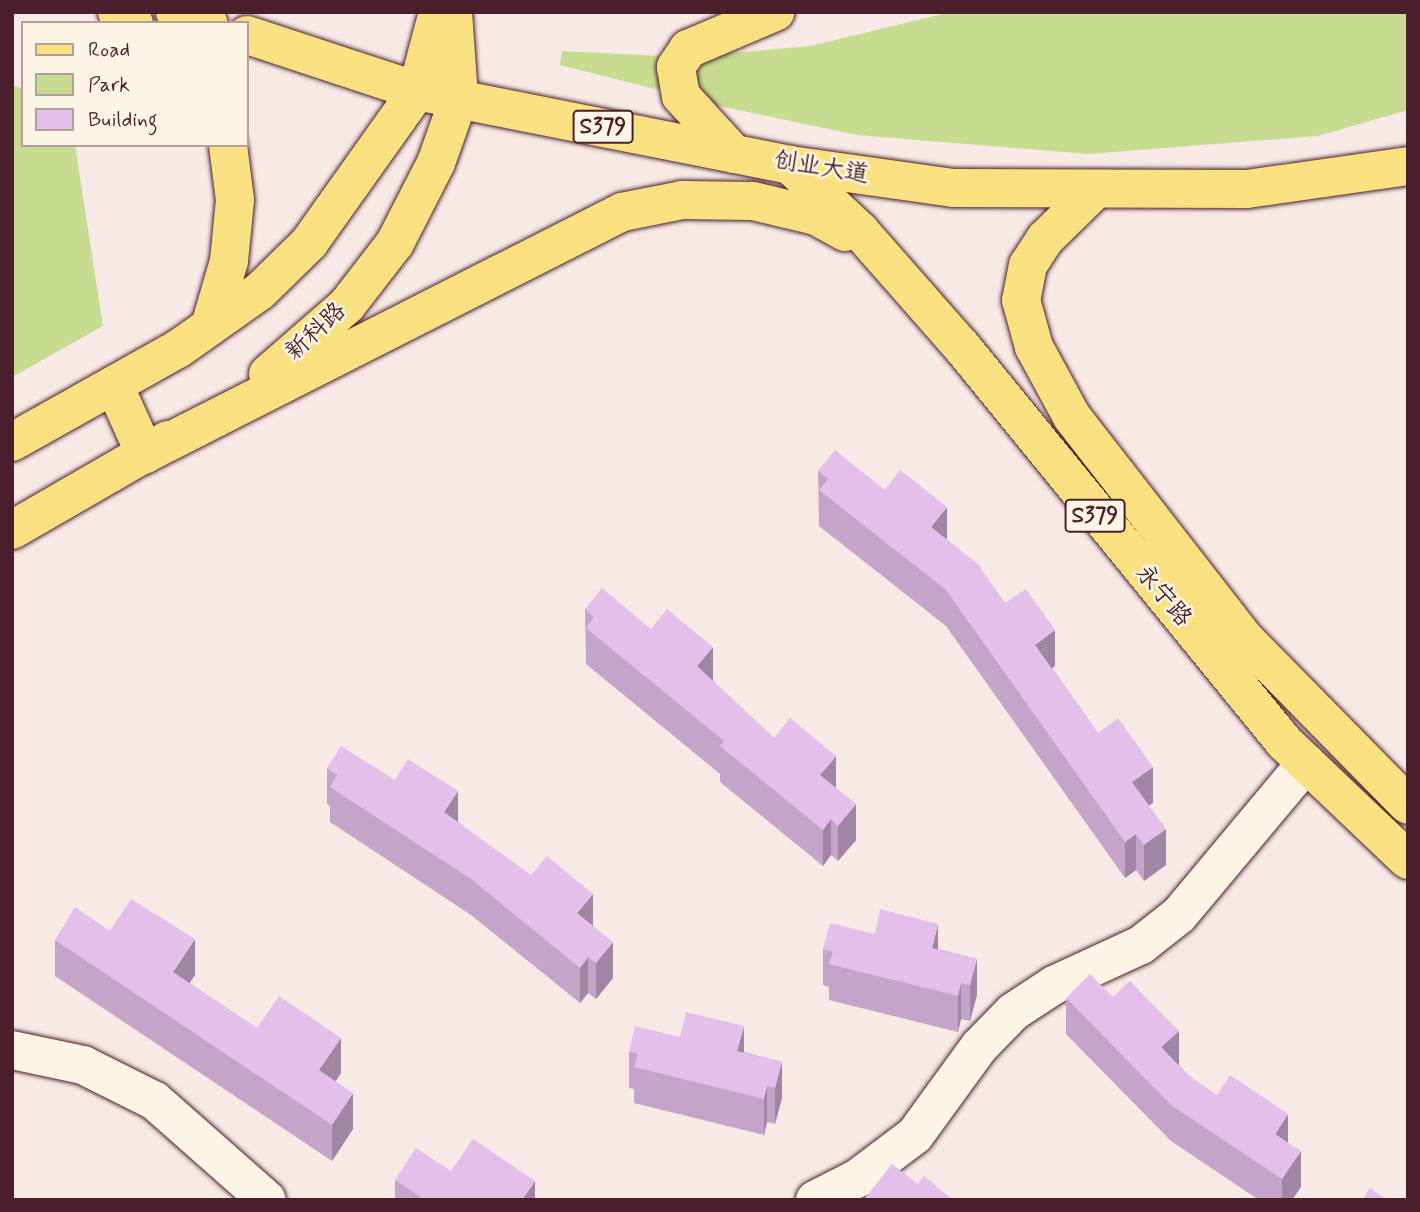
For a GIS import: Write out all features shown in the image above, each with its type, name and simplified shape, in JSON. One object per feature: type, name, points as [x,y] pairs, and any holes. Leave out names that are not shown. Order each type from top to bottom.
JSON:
[{"type":"main road","points":[[175,12],[202,21]]},
{"type":"main road","points":[[12,442],[114,385],[210,326],[260,291],[309,243],[417,91],[438,12]]},
{"type":"main road","name":"新科路","points":[[12,530],[145,454],[246,391],[347,304],[395,243],[436,163],[459,98],[453,12]]},
{"type":"main road","points":[[734,154],[681,96],[676,67],[688,49],[775,12]]},
{"type":"main road","name":"创业大道","points":[[248,35],[417,91],[790,165],[953,188],[1247,189],[1408,166]]},
{"type":"main road","points":[[210,326],[229,261],[235,200],[228,147]]},
{"type":"main road","name":"永宁路","points":[[790,165],[887,262],[1306,763],[1408,860]]},
{"type":"main road","name":"永宁路","points":[[1095,190],[1045,239],[1028,265],[1021,300],[1034,347],[1072,417],[1243,637],[1408,805]]},
{"type":"main road","points":[[114,385],[145,454],[622,212],[650,204],[753,201],[788,208],[816,216],[887,262]]},
{"type":"street","points":[[815,1200],[858,1178],[915,1135],[979,1047],[1013,1012],[1054,985],[1141,945],[1179,915],[1306,763]]},
{"type":"street","points":[[12,1050],[83,1065],[155,1101],[267,1200]]},
{"type":"green space","points":[[951,12],[1408,12],[1408,110],[1318,136],[1088,154],[857,135],[705,103],[698,94],[695,75],[709,55],[810,46]]},
{"type":"green space","points":[[562,51],[660,56],[659,90],[560,65]]},
{"type":"green space","points":[[12,85],[21,88],[21,147],[75,147],[103,326],[12,377]]},
{"type":"building","points":[[835,450],[885,490],[900,470],[947,507],[931,527],[978,564],[1005,603],[1026,589],[1055,630],[1035,645],[1098,733],[1118,718],[1153,767],[1132,782],[1166,829],[1144,845],[1136,834],[1125,842],[946,590],[819,490],[828,479],[818,471]]},
{"type":"building","points":[[602,588],[651,629],[667,609],[713,647],[697,666],[774,738],[790,718],[836,756],[820,775],[856,804],[838,826],[831,819],[823,830],[720,746],[724,741],[586,628],[594,617],[585,609]]},
{"type":"building","points":[[341,746],[395,780],[408,759],[458,791],[444,812],[531,875],[547,856],[593,894],[577,913],[613,942],[596,963],[588,957],[580,968],[471,879],[330,787],[337,775],[327,768]]},
{"type":"building","points":[[131,899],[195,939],[173,972],[257,1028],[279,996],[341,1038],[319,1070],[353,1093],[332,1125],[55,940],[75,907],[110,931]]},
{"type":"building","points":[[880,909],[938,924],[932,948],[977,959],[970,985],[961,983],[958,996],[829,964],[833,952],[823,949],[830,923],[875,934]]},
{"type":"building","points":[[1090,974],[1113,997],[1130,981],[1179,1031],[1161,1047],[1190,1077],[1217,1095],[1230,1075],[1288,1114],[1275,1134],[1301,1151],[1282,1179],[1171,1105],[1066,998]]},
{"type":"building","points":[[686,1012],[744,1026],[737,1051],[782,1062],[775,1088],[767,1086],[764,1099],[634,1067],[638,1054],[629,1052],[635,1026],[680,1037]]},
{"type":"building","points":[[473,1139],[535,1181],[522,1200],[425,1200],[395,1180],[416,1148],[451,1171]]},
{"type":"building","points":[[892,1164],[918,1184],[924,1176],[953,1200],[867,1200],[865,1198]]},
{"type":"building","points":[[1370,1188],[1387,1200],[1362,1200]]}]
